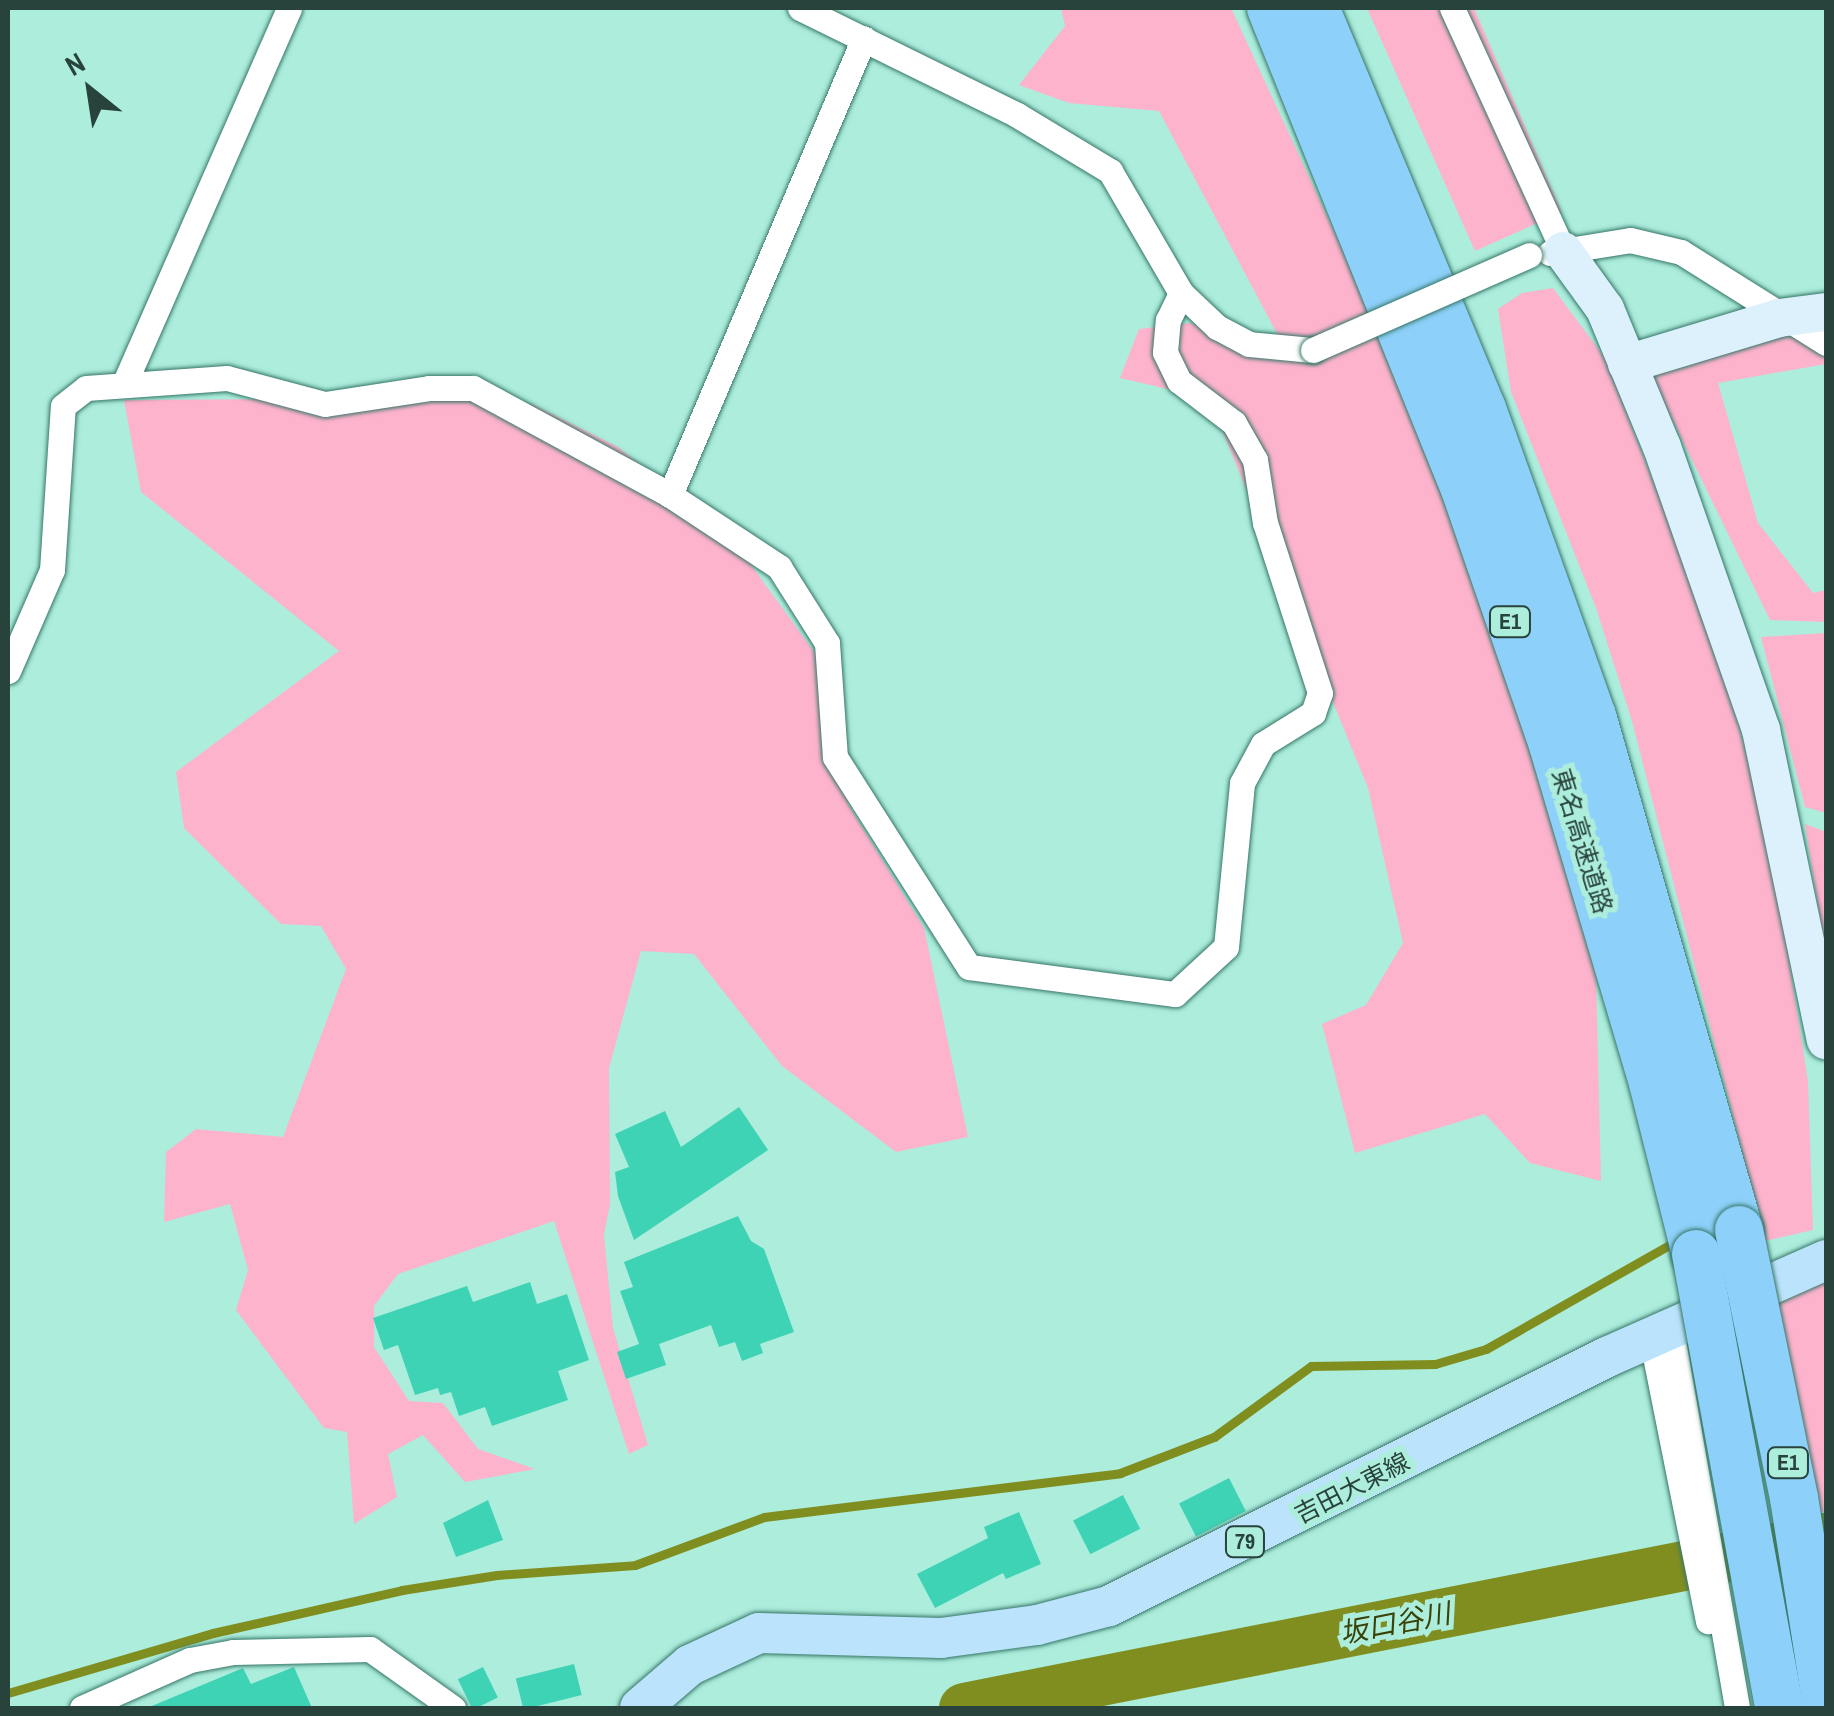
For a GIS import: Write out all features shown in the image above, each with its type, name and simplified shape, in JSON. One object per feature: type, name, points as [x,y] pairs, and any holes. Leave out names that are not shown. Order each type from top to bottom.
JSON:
[{"type":"highway","name":"東名高速道路","points":[[1270,8],[1464,489],[1553,745],[1654,1083],[1696,1254],[1779,1708]]},
{"type":"highway","name":"東名高速道路","points":[[1315,8],[1482,409],[1585,698],[1711,1115],[1739,1230],[1794,1498],[1826,1699]]},
{"type":"main road","name":"吉田大東線","points":[[637,1705],[690,1665],[760,1633],[941,1638],[1037,1625],[1110,1606],[1661,1332],[1826,1260]]},
{"type":"street","points":[[126,382],[290,8]]},
{"type":"street","points":[[800,8],[1017,115],[1110,171],[1181,293],[1216,326],[1249,344],[1314,350],[1546,253],[1630,240],[1681,252],[1826,344]]},
{"type":"street","points":[[1452,8],[1546,253],[1604,309],[1761,730],[1826,1040]]},
{"type":"street","points":[[670,496],[864,38]]},
{"type":"street","points":[[8,671],[52,570],[63,406],[86,388],[126,382],[227,378],[325,404],[429,388],[472,388],[670,496],[779,567],[828,643],[834,672],[836,757],[969,966],[1175,994],[1226,947],[1242,782],[1263,744],[1313,713],[1320,692],[1264,524],[1254,460],[1234,423],[1179,381],[1165,352],[1168,320],[1181,293]]},
{"type":"street","points":[[1627,364],[1784,317],[1826,312]]},
{"type":"street","points":[[1661,1332],[1680,1473],[1737,1708]]},
{"type":"street","points":[[1661,1332],[1706,1508],[1721,1708]]},
{"type":"street","points":[[82,1708],[190,1660],[232,1652],[370,1649],[453,1708]]},
{"type":"shaded area","points":[[1061,8],[1231,8],[1382,335],[1504,664],[1596,976],[1601,1181],[1530,1163],[1485,1114],[1355,1153],[1322,1024],[1366,1005],[1403,943],[1368,788],[1222,430],[1172,390],[1120,378],[1139,329],[1190,323],[1284,347],[1159,111],[1069,103],[1019,85],[1065,26]]},
{"type":"shaded area","points":[[1367,8],[1474,8],[1562,212],[1475,251]]},
{"type":"shaded area","points":[[1553,288],[1605,358],[1715,640],[1770,841],[1808,1081],[1813,1230],[1765,1241],[1632,721],[1596,608],[1511,392],[1498,309],[1522,293]]},
{"type":"shaded area","points":[[1826,314],[1826,364],[1718,383],[1758,523],[1813,593],[1826,590],[1826,622],[1770,620],[1652,378],[1662,361]]},
{"type":"shaded area","points":[[426,398],[532,404],[618,447],[728,533],[820,660],[848,804],[924,928],[968,1137],[896,1152],[782,1066],[694,954],[641,951],[609,1068],[610,1204],[604,1235],[613,1328],[648,1445],[629,1454],[554,1221],[398,1274],[374,1306],[374,1347],[409,1401],[443,1403],[478,1449],[535,1469],[465,1482],[423,1435],[388,1454],[397,1497],[354,1524],[347,1432],[324,1428],[236,1310],[248,1270],[230,1204],[164,1222],[166,1152],[196,1129],[283,1137],[346,969],[321,926],[281,924],[184,828],[176,772],[339,651],[141,492],[124,400]]},
{"type":"shaded area","points":[[1826,633],[1826,813],[1805,807],[1761,637]]},
{"type":"shaded area","points":[[1805,824],[1826,832],[1826,958]]},
{"type":"shaded area","points":[[1824,1277],[1826,1512],[1821,1512],[1774,1283]]},
{"type":"building","points":[[739,1107],[768,1150],[634,1240],[618,1196],[615,1172],[629,1167],[615,1134],[665,1111],[681,1147]]},
{"type":"building","points":[[738,1216],[751,1241],[764,1249],[794,1332],[760,1344],[763,1353],[742,1361],[735,1342],[719,1347],[711,1325],[659,1344],[666,1365],[626,1379],[617,1352],[639,1344],[620,1291],[633,1287],[624,1262]]},
{"type":"building","points":[[530,1282],[537,1304],[567,1294],[589,1360],[558,1371],[568,1400],[492,1426],[485,1407],[459,1416],[451,1392],[440,1395],[438,1388],[415,1395],[398,1345],[384,1350],[373,1318],[467,1286],[473,1302]]},
{"type":"building","points":[[1229,1478],[1246,1511],[1196,1536],[1179,1503]]},
{"type":"building","points":[[1123,1495],[1140,1529],[1090,1554],[1073,1520]]},
{"type":"building","points":[[488,1500],[503,1540],[456,1557],[443,1523]]},
{"type":"building","points":[[1019,1512],[1041,1564],[1006,1579],[1003,1573],[935,1608],[917,1574],[988,1538],[984,1527]]},
{"type":"building","points":[[574,1664],[582,1695],[523,1708],[516,1679]]},
{"type":"building","points":[[294,1667],[312,1708],[147,1708],[243,1668],[251,1684]]},
{"type":"building","points":[[483,1667],[498,1698],[472,1708],[458,1679]]},
{"type":"waterway","points":[[8,1693],[213,1633],[402,1590],[497,1575],[635,1565],[764,1517],[1120,1473],[1214,1437],[1311,1366],[1435,1364],[1486,1349],[1676,1241]]},
{"type":"waterway","name":"坂口谷川","points":[[964,1708],[1826,1538]]}]
